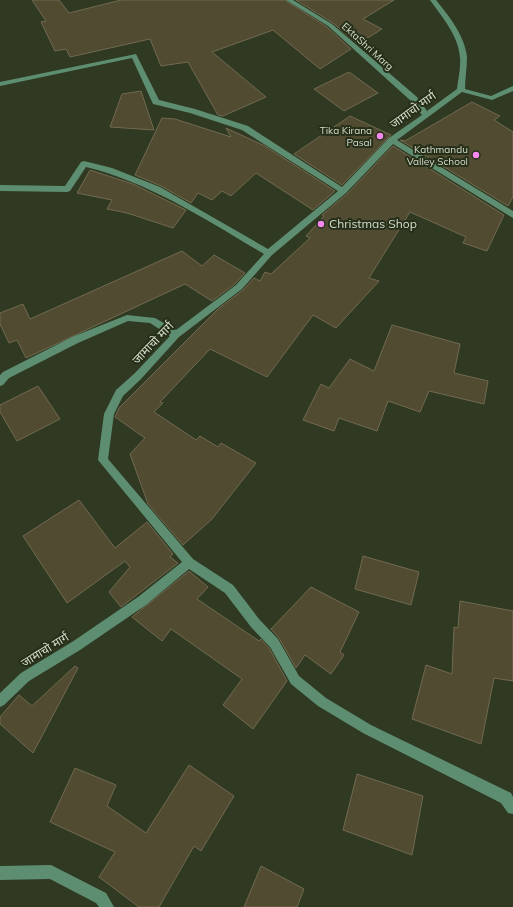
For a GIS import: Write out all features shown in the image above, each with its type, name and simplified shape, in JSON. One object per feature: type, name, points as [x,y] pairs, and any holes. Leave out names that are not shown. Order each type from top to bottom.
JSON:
[{"type":"street","name":"EktaShri Marg","points":[[289,0],[330,25],[414,99],[426,116]]},
{"type":"street","points":[[433,0],[444,14],[462,49],[464,64],[461,90],[492,98],[513,88]]},
{"type":"street","points":[[0,84],[134,55],[156,102],[192,111],[245,128],[343,191]]},
{"type":"street","name":"जामाचो मार्ग","points":[[0,700],[25,677],[76,646],[142,601],[189,563],[103,460],[108,414],[119,393],[138,376],[176,334],[239,287],[269,254],[343,191],[392,140],[461,90]]},
{"type":"street","points":[[392,140],[430,165],[480,193],[513,215]]},
{"type":"street","points":[[0,188],[67,189],[84,164],[110,169],[152,187],[269,254]]},
{"type":"street","points":[[0,382],[6,375],[75,340],[127,318],[152,320],[176,334]]},
{"type":"street","points":[[189,563],[229,589],[255,623],[274,643],[294,680],[322,702],[367,730],[506,798],[513,808]]},
{"type":"street","points":[[0,873],[51,872],[101,898],[107,907]]},
{"type":"building","points":[[32,0],[59,0],[69,13],[121,0],[285,0],[327,27],[351,49],[320,69],[273,30],[212,52],[266,97],[223,116],[218,115],[188,62],[161,66],[150,39],[70,57],[66,49],[55,51],[41,22],[46,21]]},
{"type":"building","points":[[296,0],[394,0],[363,19],[382,29],[358,44],[333,23]]},
{"type":"building","points":[[349,72],[378,93],[344,111],[314,89]]},
{"type":"building","points":[[141,91],[154,130],[110,127],[122,94]]},
{"type":"building","name":"Kathmandu Valley School","points":[[472,102],[500,116],[494,120],[513,132],[513,197],[508,206],[400,140],[405,141]]},
{"type":"building","points":[[350,116],[391,135],[342,185],[294,154]]},
{"type":"building","points":[[162,118],[175,119],[231,137],[226,128],[265,146],[335,191],[313,210],[256,173],[231,196],[222,191],[212,200],[198,193],[191,203],[161,186],[135,175]]},
{"type":"building","points":[[393,146],[504,215],[487,251],[463,243],[466,237],[410,212],[369,278],[379,281],[336,328],[313,315],[267,377],[210,349],[160,402],[163,403],[154,412],[196,440],[200,436],[218,447],[221,443],[256,463],[212,519],[183,545],[148,504],[130,454],[145,438],[115,417],[119,408],[218,309],[243,290],[254,278],[260,281],[265,272],[271,274],[310,238],[306,236],[324,216],[322,215],[347,194]]},
{"type":"building","points":[[90,170],[133,184],[186,210],[173,228],[127,213],[107,209],[112,200],[77,193]]},
{"type":"building","points":[[182,251],[202,266],[214,255],[245,273],[235,284],[212,301],[185,284],[26,358],[17,340],[9,343],[0,324],[0,313],[23,304],[30,319]]},
{"type":"building","points":[[392,325],[460,344],[454,373],[488,381],[484,404],[429,391],[420,412],[388,401],[377,431],[339,418],[334,431],[303,420],[321,384],[329,388],[350,359],[374,371]]},
{"type":"building","points":[[38,386],[60,419],[17,441],[0,412],[0,405]]},
{"type":"building","points":[[79,500],[115,548],[147,522],[173,554],[170,557],[178,563],[121,607],[109,592],[130,567],[125,561],[67,603],[23,536]]},
{"type":"building","points":[[363,556],[419,572],[411,605],[355,589]]},
{"type":"building","points":[[189,571],[208,587],[197,599],[259,641],[261,639],[269,648],[287,681],[253,729],[223,705],[242,679],[171,629],[162,641],[132,617]]},
{"type":"building","points":[[311,587],[359,612],[340,652],[344,655],[331,674],[305,655],[296,668],[279,638],[271,629]]},
{"type":"building","points":[[460,601],[513,611],[513,681],[494,678],[481,744],[412,719],[426,665],[452,674],[454,627],[458,628]]},
{"type":"building","points":[[75,666],[78,668],[33,753],[0,724],[0,717],[19,695],[32,706]]},
{"type":"building","points":[[189,765],[234,796],[201,851],[194,846],[159,907],[139,907],[99,877],[115,852],[50,822],[75,768],[116,785],[107,806],[146,833]]},
{"type":"building","points":[[357,774],[423,796],[412,855],[343,830]]},
{"type":"building","points":[[261,866],[304,889],[297,907],[244,907]]},
{"type":"place","name":"Tika Kirana Pasal","points":[[380,136]]},
{"type":"place","name":"Kathmandu Valley School","points":[[476,155]]},
{"type":"place","name":"Christmas Shop","points":[[321,224]]}]
